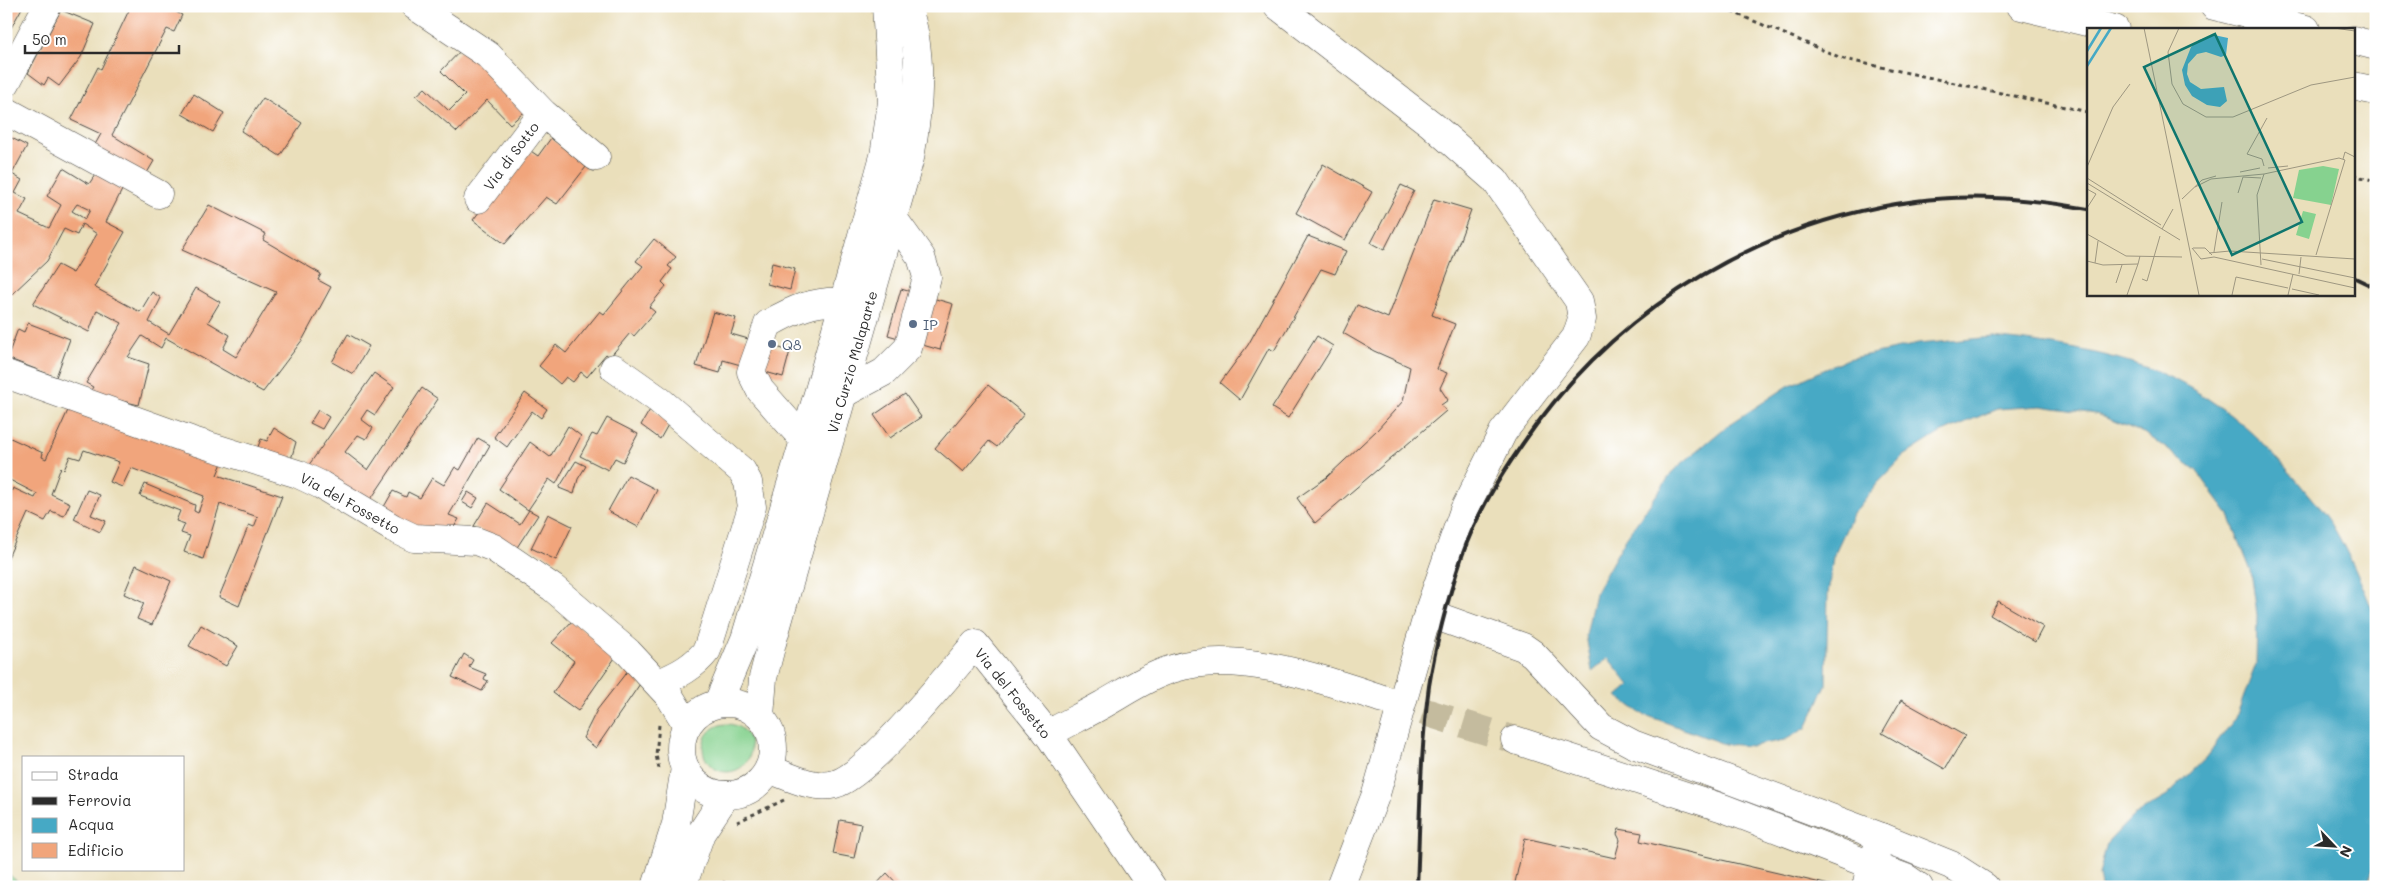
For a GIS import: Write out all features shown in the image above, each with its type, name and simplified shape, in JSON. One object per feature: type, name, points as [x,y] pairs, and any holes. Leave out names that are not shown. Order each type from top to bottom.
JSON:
[{"type":"main road","points":[[6,83],[48,6]]},
{"type":"main road","name":"Via di Sotto","points":[[415,6],[488,55],[544,113],[596,156]]},
{"type":"main road","name":"Via Curzio Malaparte","points":[[718,703],[745,639],[844,302],[882,164],[892,102],[886,6]]},
{"type":"main road","name":"Via Curzio Malaparte","points":[[760,716],[763,678],[910,158],[918,99],[917,52],[907,6]]},
{"type":"main road","points":[[1278,6],[1431,124],[1495,180],[1579,301],[1582,319],[1576,337],[1503,432],[1464,510],[1428,613],[1376,794],[1340,887]]},
{"type":"main road","points":[[2021,6],[2111,28]]},
{"type":"main road","points":[[2214,6],[2302,28]]},
{"type":"main road","points":[[2354,40],[2376,46]]},
{"type":"main road","points":[[2354,86],[2376,91]]},
{"type":"main road","points":[[6,111],[158,194]]},
{"type":"main road","name":"Via di Sotto","points":[[478,199],[544,113]]},
{"type":"main road","points":[[842,394],[884,372],[908,348],[927,277],[921,257],[893,218]]},
{"type":"main road","points":[[804,440],[760,390],[751,372],[768,324],[796,308],[829,301],[844,302]]},
{"type":"main road","points":[[614,368],[659,400],[742,471],[748,482],[751,495],[749,521],[707,650],[699,660],[687,669],[659,683]]},
{"type":"main road","name":"Via del Fossetto","points":[[6,374],[190,440],[298,474],[414,538],[476,541],[494,548],[553,588],[628,652],[659,683],[674,702],[687,725]]},
{"type":"main road","points":[[1428,613],[1523,647],[1533,654],[1601,727],[1632,744],[1882,836],[1951,865],[1985,887]]},
{"type":"main road","name":"Via del Fossetto","points":[[769,769],[820,785],[836,784],[849,778],[877,754],[975,644],[1048,734],[1152,887]]},
{"type":"main road","points":[[1048,734],[1136,684],[1172,669],[1200,662],[1261,666],[1295,672],[1383,699]]},
{"type":"main road","points":[[656,887],[676,824],[672,769],[681,751],[683,733],[687,725],[702,710],[718,703],[743,705],[760,716],[766,723],[773,741],[772,760],[763,778],[751,788],[736,794],[716,794],[672,769]]},
{"type":"main road","points":[[1515,740],[1723,808],[1868,876],[1906,878],[1916,886],[1933,858]]},
{"type":"main road","points":[[682,887],[701,833],[726,795]]},
{"type":"main road","points":[[1868,876],[1882,836]]},
{"type":"path","points":[[1708,6],[1730,11],[1844,59],[2087,112]]},
{"type":"path","points":[[2354,175],[2376,181]]},
{"type":"path","points":[[661,717],[656,755],[672,769]]},
{"type":"path","points":[[736,822],[787,799]]},
{"type":"green space","points":[[722,724],[732,724],[744,731],[751,743],[751,753],[744,765],[732,772],[722,772],[714,768],[707,761],[703,753],[703,743],[707,735],[714,728]]},
{"type":"green space","points":[[6,872],[24,887],[6,887]]},
{"type":"water","points":[[1993,337],[2060,346],[2105,355],[2148,368],[2169,377],[2209,399],[2262,442],[2328,519],[2350,558],[2376,619],[2376,859],[2367,887],[2101,887],[2099,875],[2107,843],[2133,816],[2167,796],[2206,758],[2236,717],[2256,664],[2257,615],[2251,571],[2228,513],[2196,470],[2146,434],[2096,414],[2041,406],[1997,409],[1940,433],[1904,456],[1877,484],[1853,514],[1833,557],[1828,594],[1826,685],[1806,728],[1785,740],[1752,746],[1724,744],[1640,713],[1617,696],[1630,685],[1608,658],[1592,671],[1586,635],[1595,593],[1626,538],[1674,470],[1727,426],[1788,386],[1848,359],[1918,344]]},
{"type":"building","points":[[6,6],[23,6],[6,37]]},
{"type":"building","points":[[131,6],[178,6],[176,12],[182,15],[174,32],[167,29],[112,135],[154,161],[144,178],[93,148],[101,134],[71,120],[98,67],[101,69]]},
{"type":"building","points":[[61,10],[95,24],[81,57],[59,86],[48,78],[44,85],[28,73]]},
{"type":"building","points":[[465,46],[528,109],[510,124],[487,100],[457,132],[416,96],[425,88],[449,111],[465,95],[441,71]]},
{"type":"building","points":[[194,94],[224,113],[213,132],[182,114]]},
{"type":"building","points":[[263,98],[302,123],[280,156],[241,131]]},
{"type":"building","points":[[6,135],[27,146],[12,174],[22,180],[15,193],[27,199],[19,214],[49,228],[61,205],[47,196],[63,168],[89,184],[97,172],[124,186],[106,222],[125,232],[94,287],[140,312],[152,292],[161,298],[149,322],[169,334],[196,288],[220,302],[208,322],[230,335],[223,349],[236,357],[276,292],[182,250],[209,205],[266,234],[263,240],[321,274],[318,280],[331,287],[303,339],[263,392],[166,338],[161,348],[142,336],[128,357],[149,364],[139,405],[101,396],[86,398],[93,387],[86,383],[122,323],[97,310],[89,332],[33,304],[58,265],[73,273],[97,234],[82,224],[77,235],[64,229],[47,261],[12,294],[6,290],[6,214],[9,208],[6,207]],"holes":[[[77,204],[90,210],[85,219],[72,211]]]},
{"type":"building","points":[[551,138],[586,167],[557,204],[546,197],[505,244],[473,220],[528,149],[538,156]]},
{"type":"building","points":[[1323,164],[1372,192],[1345,240],[1296,213]]},
{"type":"building","points":[[1401,185],[1414,191],[1384,250],[1371,243]]},
{"type":"building","points":[[1434,199],[1471,210],[1432,315],[1455,324],[1437,369],[1447,373],[1440,388],[1448,400],[1441,405],[1446,411],[1315,523],[1297,498],[1327,477],[1377,430],[1403,401],[1410,367],[1374,351],[1343,333],[1357,305],[1388,318]]},
{"type":"building","points":[[1308,236],[1346,251],[1335,274],[1321,269],[1274,351],[1269,348],[1240,400],[1220,383],[1248,345]]},
{"type":"building","points":[[654,239],[676,257],[668,266],[672,269],[662,282],[666,286],[649,307],[655,312],[634,336],[630,333],[610,357],[606,354],[587,377],[581,372],[573,382],[566,377],[560,384],[539,366],[556,345],[566,353],[600,311],[604,314],[643,266],[636,261]]},
{"type":"building","points":[[772,263],[795,269],[790,290],[767,284]]},
{"type":"building","points":[[901,289],[953,304],[940,350],[888,335]]},
{"type":"building","points":[[713,312],[736,318],[731,334],[790,351],[783,377],[723,360],[720,373],[696,366]]},
{"type":"building","points":[[28,323],[70,339],[56,377],[7,358],[18,329],[24,332]]},
{"type":"building","points":[[348,334],[369,346],[353,374],[332,362]]},
{"type":"building","points":[[1317,336],[1333,346],[1288,418],[1272,408]]},
{"type":"building","points":[[374,373],[394,387],[375,415],[367,410],[361,419],[373,428],[366,439],[358,435],[345,452],[368,470],[422,388],[438,399],[367,505],[306,469]]},
{"type":"building","points":[[988,385],[1024,414],[997,447],[989,441],[963,472],[935,448]]},
{"type":"building","points":[[525,393],[547,409],[541,418],[532,411],[507,447],[494,437]]},
{"type":"building","points":[[905,394],[921,417],[890,438],[874,415]]},
{"type":"building","points":[[70,406],[222,463],[217,475],[282,496],[239,606],[219,597],[249,525],[254,527],[258,517],[220,504],[203,559],[184,552],[190,536],[181,533],[185,524],[176,521],[180,511],[140,496],[145,484],[195,505],[194,511],[198,513],[204,496],[131,468],[122,487],[110,482],[119,462],[84,450],[80,459],[70,456],[64,470],[61,467],[51,494],[70,503],[64,516],[51,511],[45,521],[28,513],[6,562],[6,503],[13,488],[35,498],[37,494],[6,478],[6,436],[43,453],[42,457],[46,459]]},
{"type":"building","points":[[651,408],[669,423],[660,439],[641,425]]},
{"type":"building","points":[[318,410],[329,417],[322,429],[310,423]]},
{"type":"building","points":[[607,418],[638,434],[623,462],[615,458],[608,470],[580,456],[592,434],[597,436]]},
{"type":"building","points":[[568,426],[581,436],[556,484],[549,479],[528,510],[499,489],[530,442],[550,457]]},
{"type":"building","points":[[274,428],[296,442],[290,463],[256,452],[261,439],[267,441]]},
{"type":"building","points":[[478,438],[490,445],[449,515],[459,519],[451,532],[418,533],[381,512],[393,491],[406,497],[408,492],[420,498],[432,478],[444,485],[455,467],[460,470]]},
{"type":"building","points":[[576,461],[586,466],[578,479],[574,494],[559,488]]},
{"type":"building","points":[[628,475],[657,490],[638,527],[608,511]]},
{"type":"building","points":[[87,490],[100,495],[91,515],[106,521],[100,532],[74,519]]},
{"type":"building","points":[[468,492],[478,498],[472,508],[462,502]]},
{"type":"building","points":[[488,503],[520,524],[529,510],[538,515],[514,552],[474,526]]},
{"type":"building","points":[[548,514],[572,526],[556,560],[531,548]]},
{"type":"building","points":[[136,565],[171,581],[152,625],[137,619],[144,603],[124,594]]},
{"type":"building","points":[[1998,601],[2043,627],[2035,642],[1990,615]]},
{"type":"building","points":[[572,621],[617,655],[578,711],[553,693],[574,661],[552,643]]},
{"type":"building","points":[[201,625],[238,646],[226,666],[189,646]]},
{"type":"building","points":[[464,654],[473,660],[469,667],[486,674],[484,679],[488,681],[482,691],[452,677]]},
{"type":"building","points":[[629,669],[642,681],[596,748],[583,738],[597,710]]},
{"type":"building","points":[[1901,700],[1965,736],[1945,769],[1882,733]]},
{"type":"building","points":[[840,820],[861,824],[854,858],[833,854]]},
{"type":"building","points":[[1619,829],[1642,833],[1640,841],[1838,887],[1514,887],[1525,838],[1615,858],[1620,840],[1617,834]]},
{"type":"building","points":[[887,873],[900,887],[874,887]]},
{"type":"building","points":[[724,881],[729,887],[717,887]]},
{"type":"tunnel","points":[[1383,699],[1515,740]]},
{"type":"railway","points":[[1417,887],[1426,711],[1435,653],[1452,588],[1476,521],[1494,488],[1536,425],[1572,381],[1612,341],[1656,306],[1703,275],[1753,248],[1805,227],[1860,211],[1916,201],[1959,197],[2046,202],[2087,209]]},
{"type":"railway","points":[[2354,277],[2376,288]]},
{"type":"place","name":"IP","points":[[913,324]]},
{"type":"place","name":"Q8","points":[[772,344]]}]
